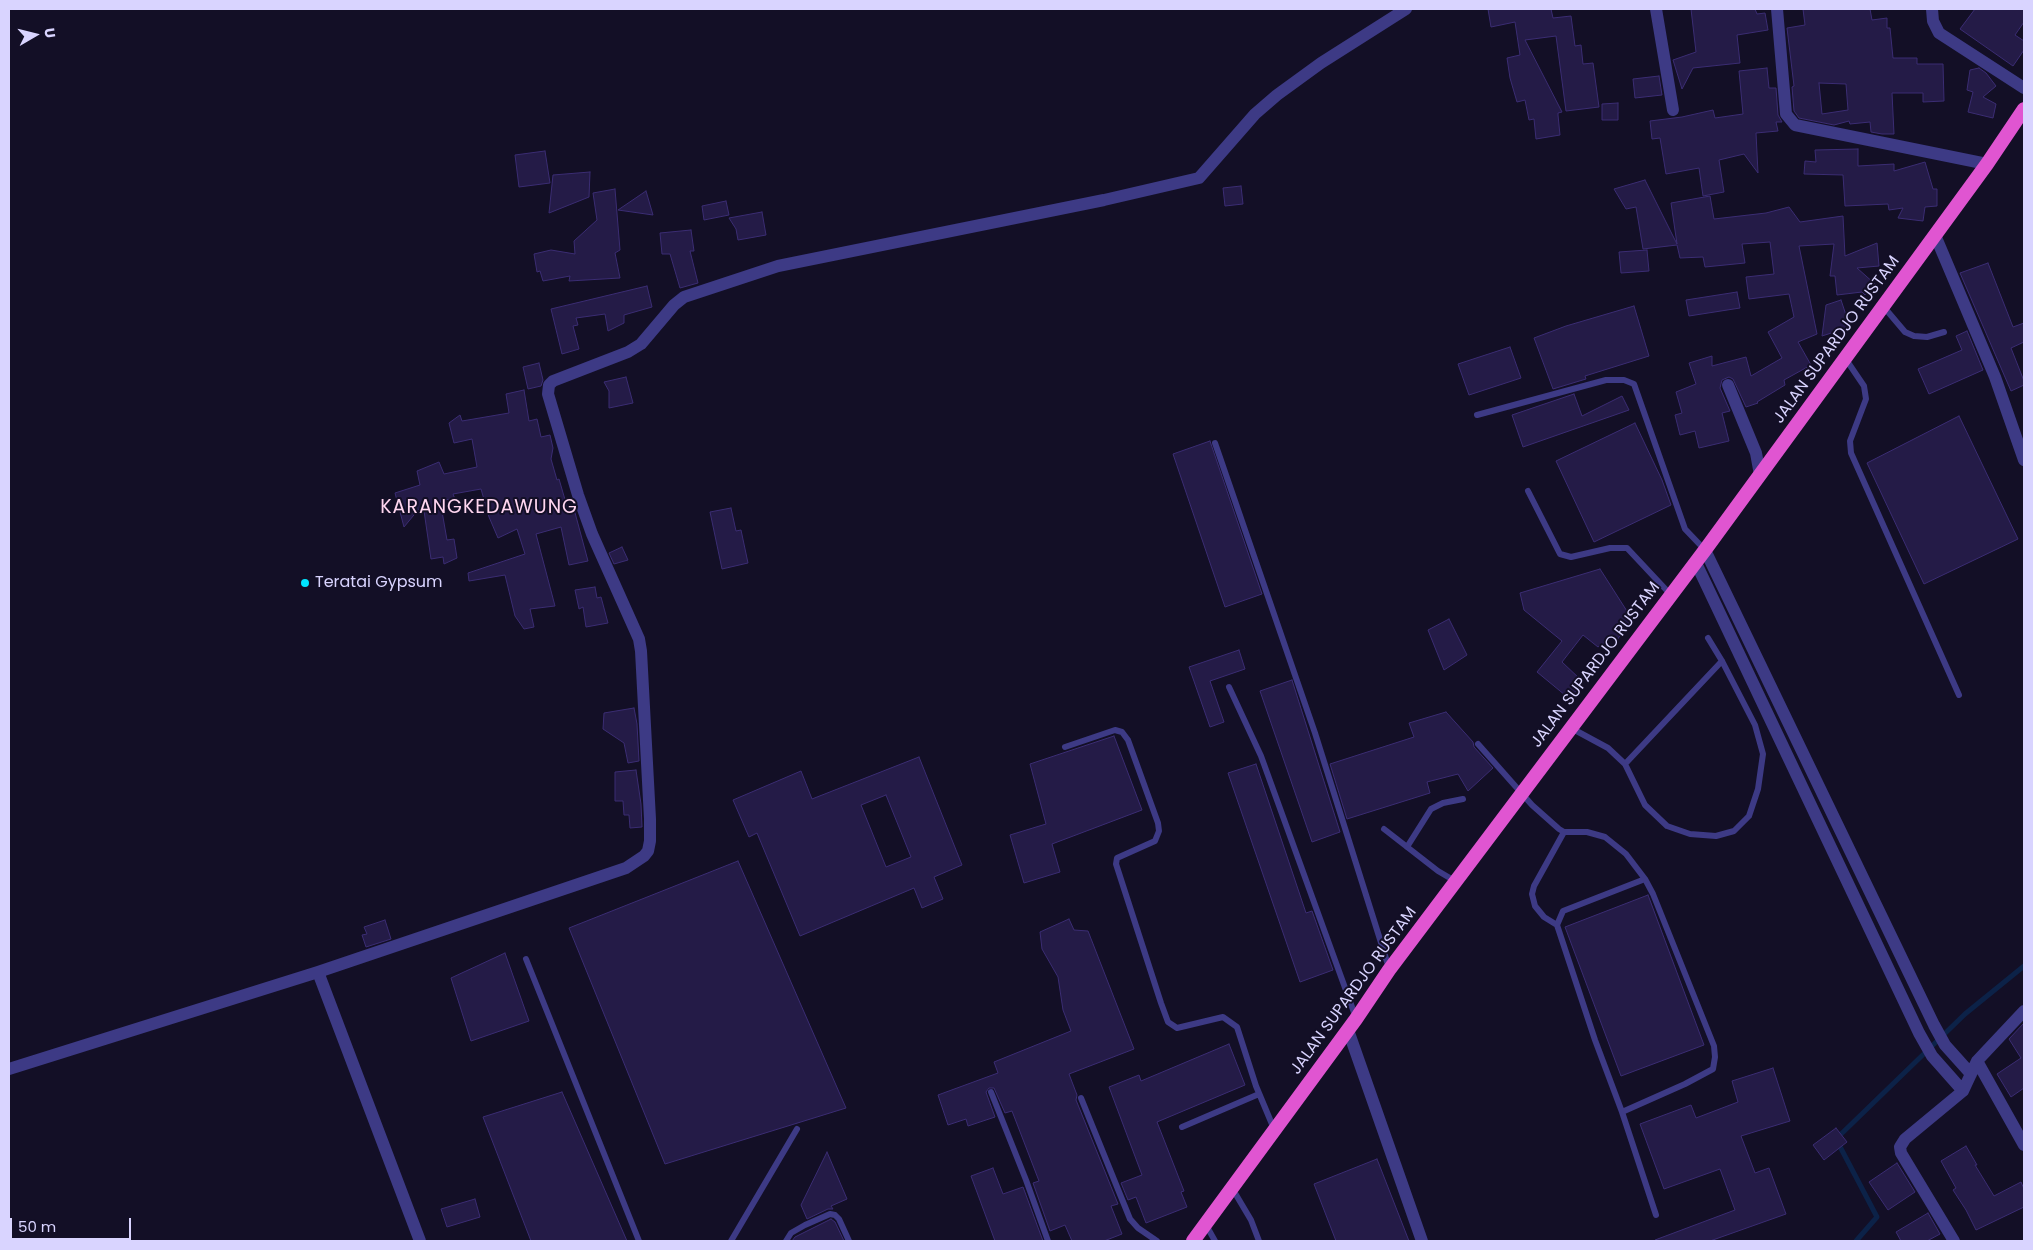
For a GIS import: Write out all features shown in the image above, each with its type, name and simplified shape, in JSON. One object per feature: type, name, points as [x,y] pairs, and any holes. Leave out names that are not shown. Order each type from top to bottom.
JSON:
[{"type":"highway","name":"JALAN SUPARDJO RUSTAM","points":[[1193,1241],[1455,881],[1696,563],[1987,164],[2024,109]]},
{"type":"street","points":[[9,1069],[318,972],[626,868],[639,861],[648,851],[650,819],[639,639],[592,534],[578,496],[548,394],[549,386],[553,381],[628,352],[641,344],[674,305],[684,297],[778,266],[1104,200],[1198,178],[1255,114],[1277,94],[1321,63],[1406,9]]},
{"type":"street","points":[[1656,9],[1672,110]]},
{"type":"street","points":[[1777,9],[1786,114],[1794,125],[1987,164]]},
{"type":"street","points":[[1932,9],[1933,20],[1939,34],[2024,88]]},
{"type":"street","points":[[1935,235],[1994,377],[2024,460]]},
{"type":"street","points":[[1728,385],[1756,453],[1760,475]]},
{"type":"street","points":[[1705,550],[1934,1025],[1945,1045],[1971,1074]]},
{"type":"street","points":[[1696,563],[1919,1033],[1932,1056],[1963,1091]]},
{"type":"street","points":[[318,972],[420,1241]]},
{"type":"street","points":[[1954,1241],[1901,1153],[1900,1147],[1905,1139],[1963,1091],[1977,1061],[2024,1011]]},
{"type":"street","points":[[1348,1030],[1422,1241]]},
{"type":"street","points":[[1977,1061],[2024,1145]]},
{"type":"lane","points":[[1883,306],[1905,332],[1914,336],[1927,336],[1944,332]]},
{"type":"lane","points":[[1845,358],[1864,386],[1866,399],[1850,441],[1851,452],[1960,695]]},
{"type":"lane","points":[[1477,415],[1606,380],[1624,380],[1634,384],[1684,529],[1705,550]]},
{"type":"lane","points":[[1215,443],[1315,733],[1389,970]]},
{"type":"lane","points":[[1528,491],[1560,554],[1571,556],[1610,548],[1627,548],[1670,595]]},
{"type":"lane","points":[[1571,728],[1608,748],[1625,764],[1645,805],[1667,826],[1690,834],[1716,836],[1734,830],[1749,816],[1758,789],[1763,754],[1755,725],[1708,638]]},
{"type":"lane","points":[[1625,764],[1722,661]]},
{"type":"lane","points":[[1229,686],[1261,756],[1356,1019]]},
{"type":"lane","points":[[1065,747],[1115,730],[1122,732],[1128,740],[1158,823],[1159,831],[1155,841],[1117,858],[1116,864],[1168,1022],[1177,1028],[1223,1017],[1236,1027],[1259,1094],[1275,1130]]},
{"type":"lane","points":[[1478,744],[1532,805],[1564,832],[1587,832],[1605,837],[1626,854],[1645,879],[1653,894],[1714,1046],[1713,1069],[1685,1084],[1622,1112]]},
{"type":"lane","points":[[1407,847],[1431,809],[1443,803],[1463,799]]},
{"type":"lane","points":[[1384,829],[1438,871],[1455,881]]},
{"type":"lane","points":[[1564,832],[1541,873],[1532,894],[1535,906],[1544,917],[1557,925],[1656,1215]]},
{"type":"lane","points":[[1557,925],[1563,911],[1645,879]]},
{"type":"lane","points":[[526,958],[639,1241]]},
{"type":"lane","points":[[991,1092],[1048,1241]]},
{"type":"lane","points":[[1182,1128],[1259,1094]]},
{"type":"lane","points":[[1081,1098],[1130,1219],[1138,1228],[1157,1241]]},
{"type":"lane","points":[[731,1241],[797,1129]]},
{"type":"lane","points":[[1232,1188],[1251,1220],[1258,1241]]},
{"type":"lane","points":[[786,1241],[791,1234],[805,1225],[830,1214],[839,1218],[849,1241]]},
{"type":"lane","points":[[1206,1224],[1215,1241]]},
{"type":"building","points":[[1488,9],[1551,9],[1553,18],[1571,16],[1575,46],[1581,45],[1583,64],[1593,63],[1599,107],[1566,111],[1556,36],[1525,40],[1562,112],[1558,113],[1560,135],[1536,139],[1534,119],[1529,120],[1525,100],[1517,102],[1510,78],[1507,58],[1520,55],[1515,22],[1491,27]]},
{"type":"building","points":[[1691,9],[1755,9],[1757,14],[1765,13],[1768,30],[1737,35],[1740,63],[1693,68],[1682,89],[1673,60],[1696,52]]},
{"type":"building","points":[[1803,9],[1870,9],[1872,20],[1887,18],[1893,58],[1917,58],[1917,64],[1943,64],[1944,101],[1923,102],[1923,93],[1892,93],[1894,134],[1871,132],[1870,122],[1850,124],[1849,121],[1834,125],[1799,118],[1794,111],[1792,87],[1794,86],[1787,28],[1805,25]],"holes":[[[1819,83],[1846,84],[1848,110],[1822,114]]]},
{"type":"building","points":[[1975,9],[2024,9],[2024,22],[2015,35],[2024,41],[2024,50],[2013,66],[1960,29]]},
{"type":"building","points":[[1767,68],[1769,88],[1776,88],[1778,115],[1782,122],[1776,122],[1778,131],[1756,133],[1758,173],[1744,154],[1719,160],[1724,192],[1703,196],[1699,168],[1666,174],[1660,138],[1652,139],[1650,121],[1682,117],[1713,110],[1715,118],[1743,114],[1739,71]]},
{"type":"building","points":[[1979,68],[1986,73],[1996,86],[1983,97],[1996,104],[1993,118],[1968,112],[1973,92],[1967,90],[1970,70]]},
{"type":"building","points":[[1659,76],[1662,95],[1635,98],[1633,79]]},
{"type":"building","points":[[1618,103],[1618,120],[1602,120],[1602,104]]},
{"type":"building","points":[[1858,149],[1858,166],[1894,164],[1894,171],[1925,162],[1933,189],[1937,189],[1937,206],[1925,207],[1923,221],[1898,218],[1903,208],[1889,210],[1888,204],[1845,206],[1843,175],[1804,174],[1805,161],[1816,162],[1815,150]]},
{"type":"building","points":[[545,151],[550,183],[519,187],[515,155]]},
{"type":"building","points":[[590,172],[589,197],[549,213],[553,175]]},
{"type":"building","points":[[1645,180],[1677,244],[1671,203],[1710,196],[1714,219],[1766,213],[1789,207],[1800,222],[1843,216],[1845,256],[1877,243],[1879,266],[1857,268],[1875,284],[1865,295],[1862,292],[1837,295],[1835,276],[1830,276],[1834,244],[1799,246],[1817,334],[1798,342],[1811,365],[1784,380],[1785,385],[1758,403],[1746,407],[1733,379],[1729,377],[1722,380],[1720,388],[1730,411],[1722,413],[1729,441],[1699,448],[1695,431],[1680,435],[1675,415],[1682,413],[1676,392],[1696,384],[1689,363],[1712,356],[1712,366],[1746,357],[1751,376],[1782,358],[1768,332],[1794,317],[1789,294],[1749,299],[1746,277],[1774,274],[1770,242],[1742,244],[1745,263],[1705,267],[1703,257],[1680,258],[1677,245],[1643,249],[1636,207],[1626,209],[1614,189]]},
{"type":"building","points":[[1241,186],[1243,204],[1225,206],[1223,188]]},
{"type":"building","points":[[615,189],[620,250],[615,253],[620,278],[569,281],[570,276],[543,281],[540,271],[537,272],[534,254],[551,250],[575,254],[574,241],[597,220],[593,193]]},
{"type":"building","points":[[646,191],[653,215],[618,210]]},
{"type":"building","points":[[726,201],[729,215],[704,220],[702,206]]},
{"type":"building","points":[[762,212],[766,235],[738,240],[736,229],[729,218]]},
{"type":"building","points":[[691,230],[694,251],[690,251],[698,283],[680,288],[670,254],[662,254],[660,233]]},
{"type":"building","points":[[1647,250],[1649,271],[1621,273],[1619,252]]},
{"type":"building","points":[[1988,263],[2013,327],[2024,323],[2024,342],[2011,348],[2024,385],[2011,391],[1960,273]]},
{"type":"building","points":[[647,286],[652,307],[624,315],[624,323],[608,331],[605,314],[576,318],[578,325],[573,326],[579,349],[562,354],[551,309]]},
{"type":"building","points":[[1737,292],[1740,308],[1689,316],[1686,300]]},
{"type":"building","points":[[1841,300],[1850,327],[1822,336],[1826,305]]},
{"type":"building","points":[[1634,306],[1649,356],[1585,376],[1586,379],[1553,389],[1534,338],[1566,326]]},
{"type":"building","points":[[1967,331],[1983,370],[1929,394],[1918,369],[1962,350],[1956,336]]},
{"type":"building","points":[[1510,347],[1521,378],[1469,395],[1458,364]]},
{"type":"building","points":[[539,363],[543,380],[541,386],[528,389],[523,367]]},
{"type":"building","points":[[626,377],[633,403],[609,408],[609,391],[604,382]]},
{"type":"building","points":[[524,390],[529,421],[537,419],[541,437],[550,435],[553,448],[551,459],[557,480],[559,479],[568,510],[574,509],[588,561],[569,565],[561,527],[536,534],[555,606],[530,609],[534,627],[524,629],[515,616],[505,575],[469,581],[468,573],[525,554],[517,529],[498,538],[489,517],[481,489],[453,494],[455,499],[440,500],[447,540],[454,539],[457,558],[444,564],[443,557],[431,559],[423,504],[404,527],[395,493],[420,485],[417,471],[439,462],[444,474],[477,467],[472,439],[454,443],[449,423],[460,415],[462,421],[509,413],[506,394]]},
{"type":"building","points":[[1574,394],[1582,416],[1622,396],[1629,410],[1523,447],[1512,415]]},
{"type":"building","points":[[1959,416],[2018,539],[1924,584],[1867,463]]},
{"type":"building","points":[[1635,423],[1662,480],[1671,505],[1594,542],[1556,461]]},
{"type":"building","points":[[1210,441],[1262,594],[1225,607],[1173,454]]},
{"type":"building","points":[[731,508],[736,531],[741,530],[748,563],[722,569],[710,512]]},
{"type":"building","points":[[622,547],[628,560],[614,564],[609,553]]},
{"type":"building","points":[[1600,569],[1632,619],[1617,640],[1612,637],[1598,647],[1583,635],[1562,662],[1581,680],[1571,700],[1537,672],[1562,641],[1524,610],[1520,593]]},
{"type":"building","points":[[595,587],[597,598],[601,597],[608,623],[586,627],[583,607],[579,609],[575,590]]},
{"type":"building","points":[[1449,619],[1467,655],[1444,670],[1428,630]]},
{"type":"building","points":[[1239,650],[1245,669],[1210,681],[1224,722],[1210,727],[1189,667]]},
{"type":"building","points":[[1292,680],[1340,832],[1312,842],[1260,691]]},
{"type":"building","points":[[634,708],[639,761],[628,763],[624,743],[603,729],[604,713]]},
{"type":"building","points":[[1446,712],[1493,768],[1468,791],[1458,774],[1427,782],[1430,793],[1347,819],[1330,764],[1414,737],[1409,723]]},
{"type":"building","points":[[1114,736],[1142,810],[1052,844],[1060,872],[1024,883],[1010,835],[1046,824],[1030,764]]},
{"type":"building","points":[[919,757],[962,865],[934,877],[943,899],[922,908],[914,888],[800,936],[757,833],[749,837],[733,800],[801,771],[812,799]],"holes":[[[886,795],[911,857],[886,867],[861,805]]]},
{"type":"building","points":[[1256,764],[1306,913],[1312,911],[1333,970],[1300,982],[1228,773]]},
{"type":"building","points":[[636,770],[642,827],[630,828],[629,815],[624,815],[623,801],[615,801],[615,772]]},
{"type":"building","points":[[738,861],[846,1108],[665,1164],[569,928]]},
{"type":"building","points":[[1648,895],[1704,1045],[1621,1076],[1565,927]]},
{"type":"building","points":[[1069,919],[1074,930],[1088,931],[1134,1049],[1069,1074],[1077,1095],[1076,1100],[1118,1204],[1111,1206],[1122,1234],[1104,1241],[1072,1241],[1065,1225],[1050,1231],[1033,1183],[1039,1181],[1012,1111],[1005,1113],[994,1088],[989,1088],[986,1092],[995,1117],[968,1126],[966,1119],[948,1125],[938,1095],[998,1073],[994,1062],[1071,1031],[1063,1010],[1058,977],[1042,949],[1040,932]]},
{"type":"building","points":[[385,920],[391,939],[366,947],[362,935],[367,934],[364,927]]},
{"type":"building","points":[[505,953],[529,1021],[471,1041],[451,978]]},
{"type":"building","points":[[2024,1023],[2024,1088],[2011,1097],[1997,1074],[2021,1058],[2009,1039]]},
{"type":"building","points":[[1229,1044],[1245,1085],[1157,1122],[1184,1191],[1181,1192],[1187,1207],[1146,1223],[1136,1197],[1128,1200],[1121,1183],[1142,1175],[1109,1087],[1139,1075],[1141,1081]]},
{"type":"building","points":[[1773,1068],[1790,1121],[1741,1136],[1755,1173],[1769,1168],[1786,1214],[1710,1241],[1655,1241],[1735,1210],[1720,1169],[1664,1189],[1640,1124],[1691,1105],[1696,1118],[1738,1102],[1732,1081]]},
{"type":"building","points":[[562,1092],[627,1241],[531,1241],[483,1117]]},
{"type":"building","points":[[1836,1128],[1847,1142],[1824,1160],[1813,1145]]},
{"type":"building","points":[[1966,1146],[1994,1196],[2021,1182],[2024,1189],[2024,1207],[1976,1230],[1953,1190],[1956,1188],[1941,1161]]},
{"type":"building","points":[[827,1152],[847,1199],[831,1206],[833,1209],[828,1209],[807,1219],[801,1205]]},
{"type":"building","points":[[1377,1159],[1409,1241],[1336,1241],[1314,1184]]},
{"type":"building","points":[[1897,1163],[1915,1192],[1888,1210],[1869,1182]]},
{"type":"building","points":[[993,1168],[1003,1194],[1023,1187],[1043,1241],[995,1241],[971,1176]]},
{"type":"building","points":[[475,1199],[480,1217],[447,1227],[441,1209]]},
{"type":"building","points":[[1928,1213],[1940,1234],[1927,1241],[1901,1241],[1896,1232]]},
{"type":"building","points":[[831,1219],[835,1222],[844,1241],[792,1241],[795,1237]]},
{"type":"waterway","points":[[1856,1241],[1877,1217],[1836,1139],[1965,1014],[2024,966]]},
{"type":"place","name":"Teratai Gypsum","points":[[305,583]]},
{"type":"district","name":"KARANGKEDAWUNG","points":[[479,508]]}]
